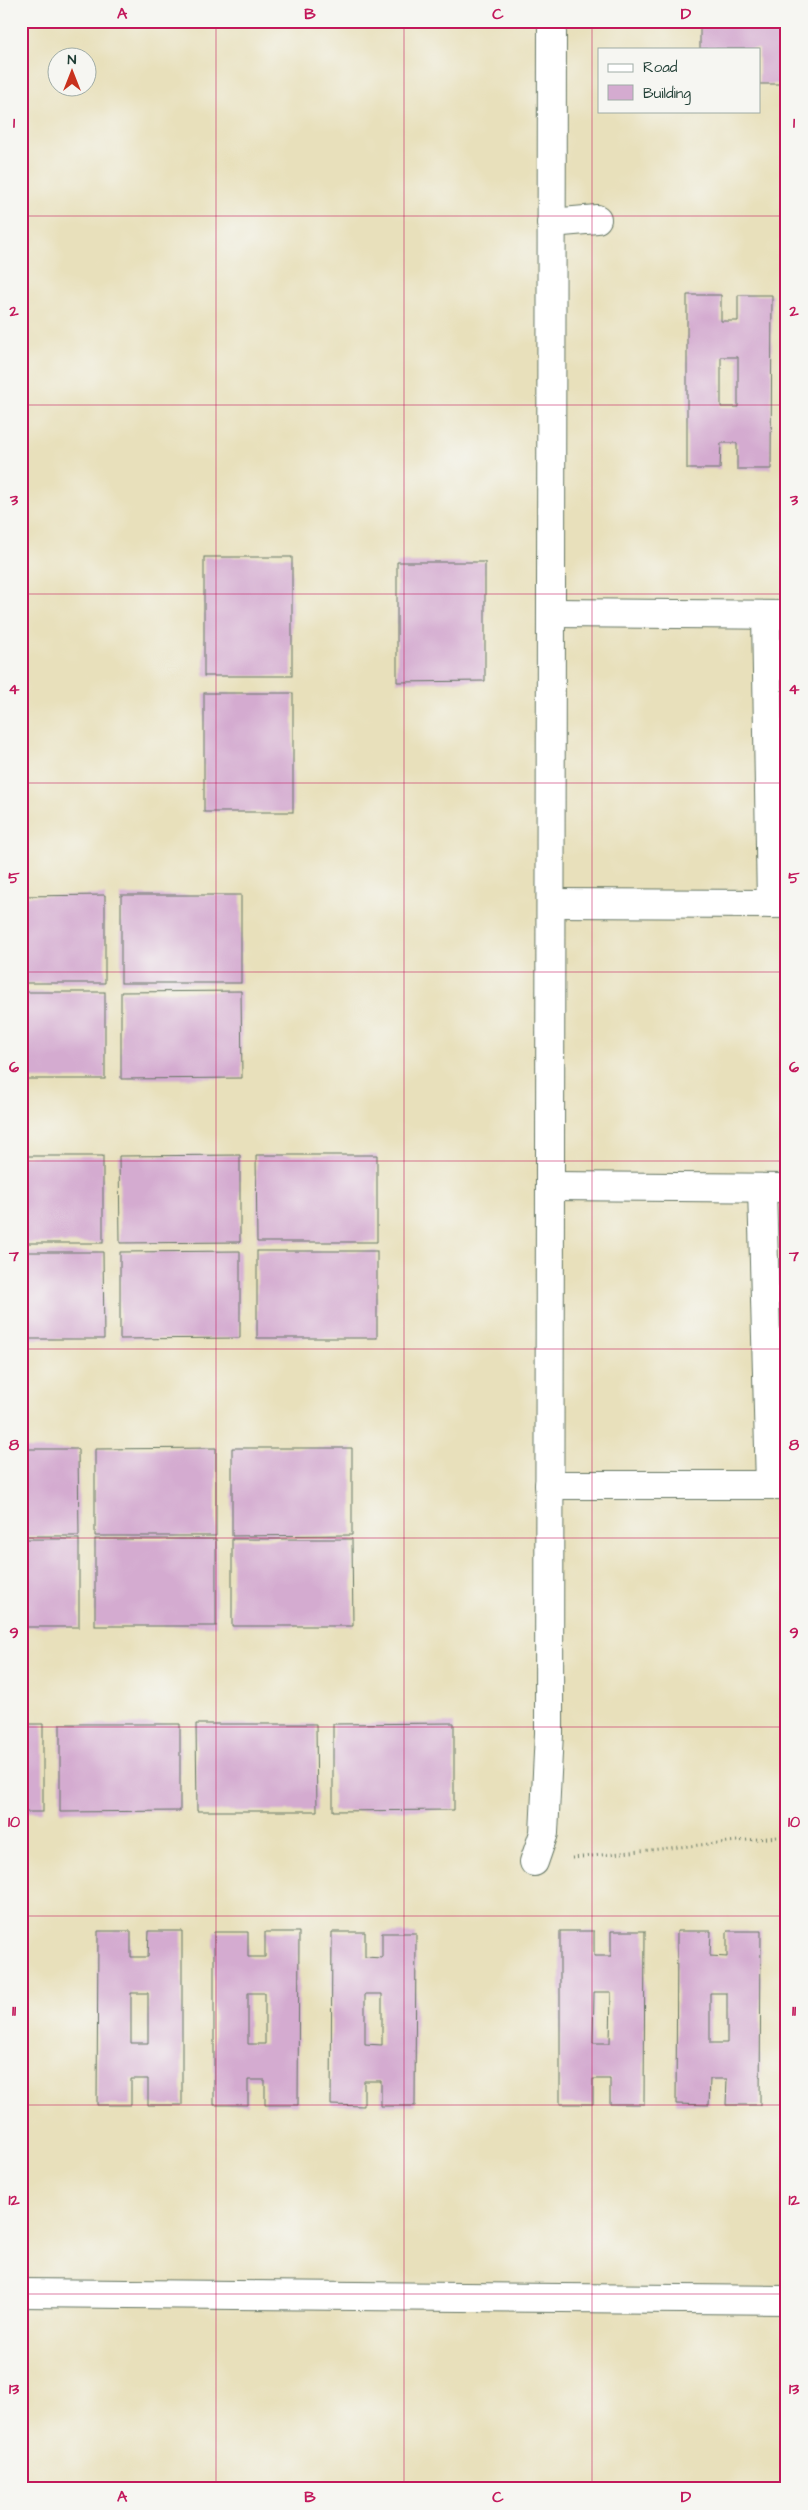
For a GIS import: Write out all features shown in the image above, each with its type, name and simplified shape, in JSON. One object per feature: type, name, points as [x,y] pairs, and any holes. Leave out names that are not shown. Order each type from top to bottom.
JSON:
[{"type":"street","points":[[534,1862],[544,1833],[549,1743],[552,21]]},
{"type":"street","points":[[551,222],[597,219]]},
{"type":"street","points":[[551,613],[776,615],[779,904],[551,903]]},
{"type":"street","points":[[549,1485],[778,1485],[774,1188],[550,1186]]},
{"type":"street","points":[[21,2293],[787,2300]]},
{"type":"path","points":[[534,1862],[787,1836]]},
{"type":"building","points":[[700,21],[734,21],[734,23],[784,21],[784,84],[760,84],[760,48],[700,48]]},
{"type":"building","points":[[687,295],[721,295],[721,321],[738,321],[738,295],[772,295],[771,469],[737,469],[737,443],[721,443],[720,469],[687,469]],"holes":[[[721,357],[738,357],[738,407],[721,407]]]},
{"type":"building","points":[[204,557],[292,557],[292,676],[204,676]]},
{"type":"building","points":[[397,562],[485,562],[485,681],[397,682]]},
{"type":"building","points":[[204,693],[293,693],[293,812],[204,812]]},
{"type":"building","points":[[105,895],[105,983],[21,983],[21,896]]},
{"type":"building","points":[[121,895],[241,895],[241,983],[121,983]]},
{"type":"building","points":[[241,991],[242,1078],[121,1079],[121,992]]},
{"type":"building","points":[[21,992],[105,992],[105,1079],[21,1079]]},
{"type":"building","points":[[240,1155],[240,1242],[120,1243],[119,1156]]},
{"type":"building","points":[[256,1155],[377,1155],[377,1242],[257,1242]]},
{"type":"building","points":[[21,1156],[103,1156],[103,1243],[21,1243]]},
{"type":"building","points":[[240,1251],[240,1338],[120,1339],[120,1252]]},
{"type":"building","points":[[257,1251],[377,1251],[377,1338],[257,1338]]},
{"type":"building","points":[[21,1252],[103,1252],[104,1339],[21,1339]]},
{"type":"building","points":[[216,1448],[216,1536],[95,1536],[95,1449]]},
{"type":"building","points":[[232,1448],[352,1448],[352,1535],[232,1536]]},
{"type":"building","points":[[21,1449],[78,1449],[79,1536],[21,1536]]},
{"type":"building","points":[[21,1539],[79,1539],[79,1627],[21,1627]]},
{"type":"building","points":[[95,1539],[216,1539],[216,1626],[95,1626]]},
{"type":"building","points":[[232,1539],[352,1539],[353,1626],[232,1626]]},
{"type":"building","points":[[454,1723],[454,1810],[333,1811],[333,1724]]},
{"type":"building","points":[[21,1724],[43,1724],[43,1812],[21,1812]]},
{"type":"building","points":[[60,1724],[180,1724],[180,1811],[60,1812]]},
{"type":"building","points":[[196,1724],[316,1724],[317,1811],[197,1811]]},
{"type":"building","points":[[98,1931],[131,1931],[131,1957],[148,1957],[149,1931],[182,1931],[182,2105],[148,2105],[148,2079],[131,2079],[131,2105],[97,2105]],"holes":[[[131,1993],[148,1993],[148,2043],[131,2043]]]},
{"type":"building","points":[[560,1931],[594,1931],[594,1956],[611,1956],[611,1931],[645,1931],[644,2104],[610,2104],[610,2079],[593,2079],[593,2104],[560,2104]],"holes":[[[594,1992],[611,1992],[610,2043],[593,2043]]]},
{"type":"building","points":[[677,1931],[711,1931],[710,1956],[727,1957],[727,1931],[761,1931],[760,2105],[726,2105],[727,2079],[710,2079],[709,2105],[676,2104]],"holes":[[[710,1993],[727,1993],[727,2043],[710,2043]]]},
{"type":"building","points":[[214,1932],[248,1932],[248,1957],[265,1957],[265,1932],[299,1932],[298,2105],[265,2105],[265,2080],[248,2080],[248,2105],[214,2105]],"holes":[[[248,1993],[265,1993],[265,2044],[248,2044]]]},
{"type":"building","points":[[332,1932],[365,1932],[365,1957],[382,1958],[382,1933],[416,1933],[415,2106],[381,2106],[381,2081],[364,2081],[364,2106],[331,2105]],"holes":[[[365,1994],[382,1994],[382,2045],[365,2044]]]}]
